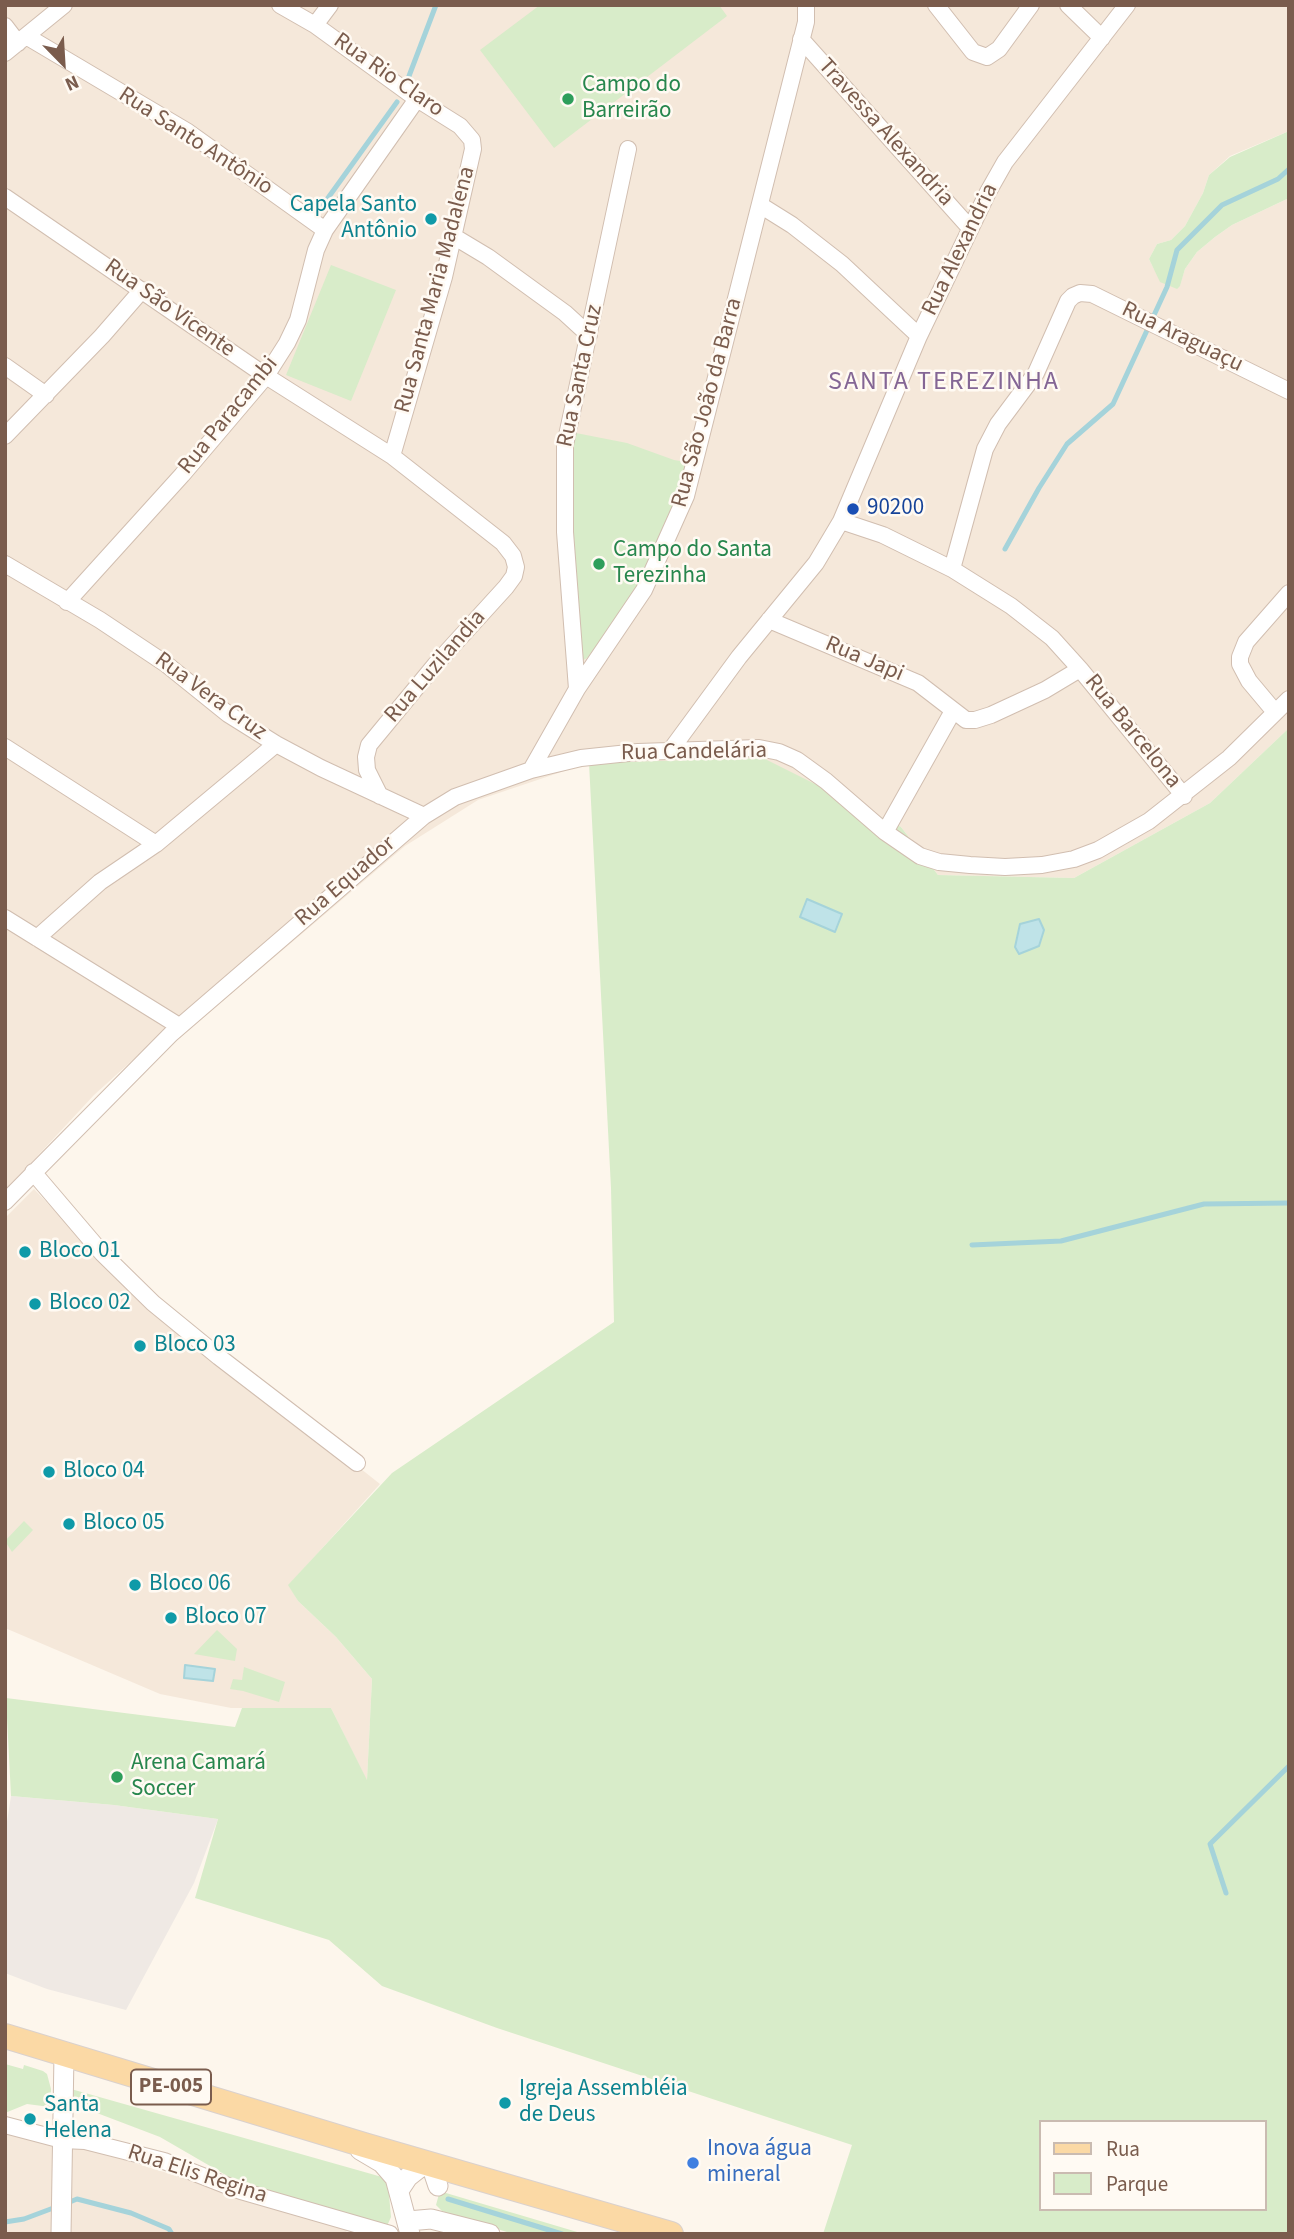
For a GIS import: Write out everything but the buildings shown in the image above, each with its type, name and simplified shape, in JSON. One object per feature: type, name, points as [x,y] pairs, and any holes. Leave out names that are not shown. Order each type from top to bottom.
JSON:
[{"type":"main road","name":"PE-005","points":[[5,2036],[338,2137],[441,2174],[671,2234]]},
{"type":"street","points":[[5,26],[16,44],[64,5]]},
{"type":"street","name":"Rua Rio Claro","points":[[280,5],[315,25],[417,99],[460,126]]},
{"type":"street","points":[[315,25],[330,5]]},
{"type":"street","name":"Rua São João da Barra","points":[[531,770],[577,689],[644,590],[686,496],[806,22],[806,5]]},
{"type":"street","points":[[936,5],[973,52],[981,57],[992,55],[999,49],[1031,5]]},
{"type":"street","points":[[1068,5],[1102,38]]},
{"type":"street","name":"Rua Alexandria","points":[[670,751],[711,692],[816,563],[841,522],[919,336],[969,227],[1005,162],[1127,5]]},
{"type":"street","name":"Travessa Alexandria","points":[[801,39],[969,227]]},
{"type":"street","name":"Rua Santo Antônio","points":[[16,44],[188,132],[325,230]]},
{"type":"street","name":"Rua Paracambi","points":[[67,602],[182,475],[266,376],[287,344],[298,320],[316,250],[325,230],[417,99]]},
{"type":"street","name":"Rua Santa Maria Madalena","points":[[392,456],[444,276],[473,149],[472,140],[460,126]]},
{"type":"street","name":"Rua Santa Cruz","points":[[577,689],[565,532],[565,445],[628,149]]},
{"type":"street","name":"Rua São Vicente","points":[[5,197],[266,376],[392,456],[503,543]]},
{"type":"street","points":[[760,205],[792,225],[842,264],[919,336]]},
{"type":"street","points":[[453,236],[488,257],[565,313],[589,335]]},
{"type":"street","points":[[5,436],[142,290]]},
{"type":"street","name":"Rua Araguaçu","points":[[952,569],[985,449],[998,424],[1036,373],[1068,301],[1073,296],[1080,293],[1092,294],[1289,391]]},
{"type":"street","points":[[5,366],[46,395]]},
{"type":"street","points":[[841,522],[883,535],[952,569],[1011,606],[1052,638],[1080,669],[1045,690],[991,715],[966,720],[953,711],[885,832]]},
{"type":"street","name":"Rua Luzilandia","points":[[380,796],[367,770],[369,745],[514,576],[516,567],[513,556],[503,543]]},
{"type":"street","name":"Rua Vera Cruz","points":[[5,564],[100,620],[166,664],[218,707],[276,744],[424,816]]},
{"type":"street","points":[[1275,712],[1250,681],[1240,664],[1240,657],[1246,642],[1289,593]]},
{"type":"street","name":"Rua Japi","points":[[769,620],[918,683],[953,711]]},
{"type":"street","name":"Rua Barcelona","points":[[1080,669],[1184,796]]},
{"type":"street","name":"Rua Candelária","points":[[531,770],[581,758],[759,748],[779,752],[797,760],[827,781],[885,832],[920,856],[939,862],[1005,867],[1042,865],[1074,859],[1121,839],[1184,796],[1229,758],[1289,699]]},
{"type":"street","points":[[37,938],[100,882],[156,844],[276,744]]},
{"type":"street","points":[[5,747],[156,844]]},
{"type":"street","name":"Rua Equador","points":[[5,1202],[179,1026],[424,816],[455,797],[531,770]]},
{"type":"street","points":[[5,919],[179,1026]]},
{"type":"street","points":[[33,1172],[102,1254],[153,1303],[357,1463]]},
{"type":"street","points":[[61,2234],[64,2054]]},
{"type":"street","name":"Rua Elis Regina","points":[[5,2125],[164,2161],[355,2230],[388,2233],[409,2227]]},
{"type":"street","points":[[338,2137],[382,2164],[395,2178],[409,2227],[431,2219],[490,2234]]},
{"type":"street","points":[[400,2189],[414,2170],[422,2166],[441,2174],[433,2199],[431,2219]]},
{"type":"shaded area","points":[[5,5],[1289,5],[1289,131],[1230,156],[1209,175],[1203,193],[1185,226],[1171,240],[1157,244],[1149,259],[1154,269],[1180,285],[1185,269],[1197,252],[1215,237],[1232,225],[1289,198],[1289,728],[1210,803],[1074,878],[938,875],[901,827],[588,763],[478,800],[405,846],[177,1040],[168,1028],[94,1095],[5,1191]]},
{"type":"shaded area","points":[[34,1189],[116,1275],[380,1484],[289,1585],[298,1601],[336,1637],[372,1679],[367,1781],[331,1708],[231,1708],[160,1694],[5,1628],[5,1218]]},
{"type":"shaded area","points":[[11,1796],[114,1805],[218,1819],[194,1883],[126,2010],[47,1989],[5,1973],[5,1835]]},
{"type":"shaded area","points":[[5,2130],[53,2144],[54,2234],[5,2234]]},
{"type":"shaded area","points":[[69,2143],[347,2228],[346,2234],[69,2234]]},
{"type":"green space","name":"Campo do Barreirão","points":[[540,5],[719,5],[727,16],[554,148],[480,50]]},
{"type":"green space","points":[[1289,131],[1289,198],[1232,225],[1215,237],[1197,252],[1185,269],[1177,289],[1160,282],[1149,259],[1157,244],[1171,240],[1185,226],[1203,193],[1209,175],[1230,157]]},
{"type":"green space","points":[[331,265],[396,290],[351,401],[286,375]]},
{"type":"green space","points":[[576,433],[627,443],[686,462],[680,496],[634,597],[583,660],[568,468]]},
{"type":"green space","points":[[1289,728],[1289,2234],[823,2234],[852,2145],[497,2028],[382,1986],[329,1940],[195,1898],[218,1819],[114,1805],[11,1796],[6,1698],[235,1727],[242,1708],[331,1708],[367,1780],[372,1679],[336,1637],[298,1601],[288,1585],[392,1473],[614,1322],[611,1188],[589,763],[763,758],[901,827],[938,875],[1074,878],[1210,803]]},
{"type":"green space","points":[[24,1521],[33,1530],[12,1552],[5,1541]]},
{"type":"green space","points":[[217,1630],[237,1649],[235,1661],[194,1654]]},
{"type":"green space","points":[[244,1667],[285,1682],[279,1702],[230,1689],[233,1679],[242,1680]]},
{"type":"green space","points":[[5,2064],[23,2069],[24,2065],[47,2074],[51,2089],[50,2107],[27,2104],[5,2113]]},
{"type":"green space","points":[[71,2089],[382,2177],[388,2183],[391,2217],[387,2226],[294,2204],[229,2177],[160,2137],[68,2102]]},
{"type":"green space","points":[[446,2193],[584,2234],[513,2234],[442,2211],[436,2205],[439,2194]]},
{"type":"water","points":[[807,899],[842,914],[835,932],[800,917]]},
{"type":"water","points":[[1039,919],[1044,930],[1039,946],[1019,954],[1015,947],[1020,924]]},
{"type":"water","points":[[185,1665],[215,1669],[213,1681],[184,1678]]},
{"type":"waterway","points":[[409,76],[436,5]]},
{"type":"waterway","points":[[315,216],[397,102]]},
{"type":"waterway","points":[[1005,549],[1067,444],[1113,404],[1167,287],[1177,250],[1222,205],[1278,179],[1289,169]]},
{"type":"waterway","points":[[972,1245],[1061,1241],[1204,1204],[1289,1203]]},
{"type":"waterway","points":[[1226,1893],[1210,1844],[1289,1766]]},
{"type":"waterway","points":[[65,2204],[77,2199],[131,2213],[169,2229],[172,2234]]},
{"type":"waterway","points":[[448,2199],[562,2234]]},
{"type":"waterway","points":[[5,2222],[24,2219],[56,2207]]},
{"type":"place","name":"Campo do Barreirão","points":[[568,99]]},
{"type":"place","name":"Capela Santo Antônio","points":[[431,219]]},
{"type":"place","name":"90200","points":[[853,509]]},
{"type":"place","name":"Campo do Santa Terezinha","points":[[599,564]]},
{"type":"place","name":"Bloco 01","points":[[25,1252]]},
{"type":"place","name":"Bloco 02","points":[[35,1304]]},
{"type":"place","name":"Bloco 03","points":[[140,1346]]},
{"type":"place","name":"Bloco 04","points":[[49,1472]]},
{"type":"place","name":"Bloco 05","points":[[69,1524]]},
{"type":"place","name":"Bloco 06","points":[[135,1585]]},
{"type":"place","name":"Bloco 07","points":[[171,1618]]},
{"type":"place","name":"Arena Camará Soccer","points":[[117,1777]]},
{"type":"place","name":"Igreja Assembléia de Deus","points":[[505,2103]]},
{"type":"place","name":"Santa Helena","points":[[30,2119]]},
{"type":"place","name":"Inova água mineral","points":[[693,2163]]},
{"type":"district","name":"SANTA TEREZINHA","points":[[944,383]]}]
